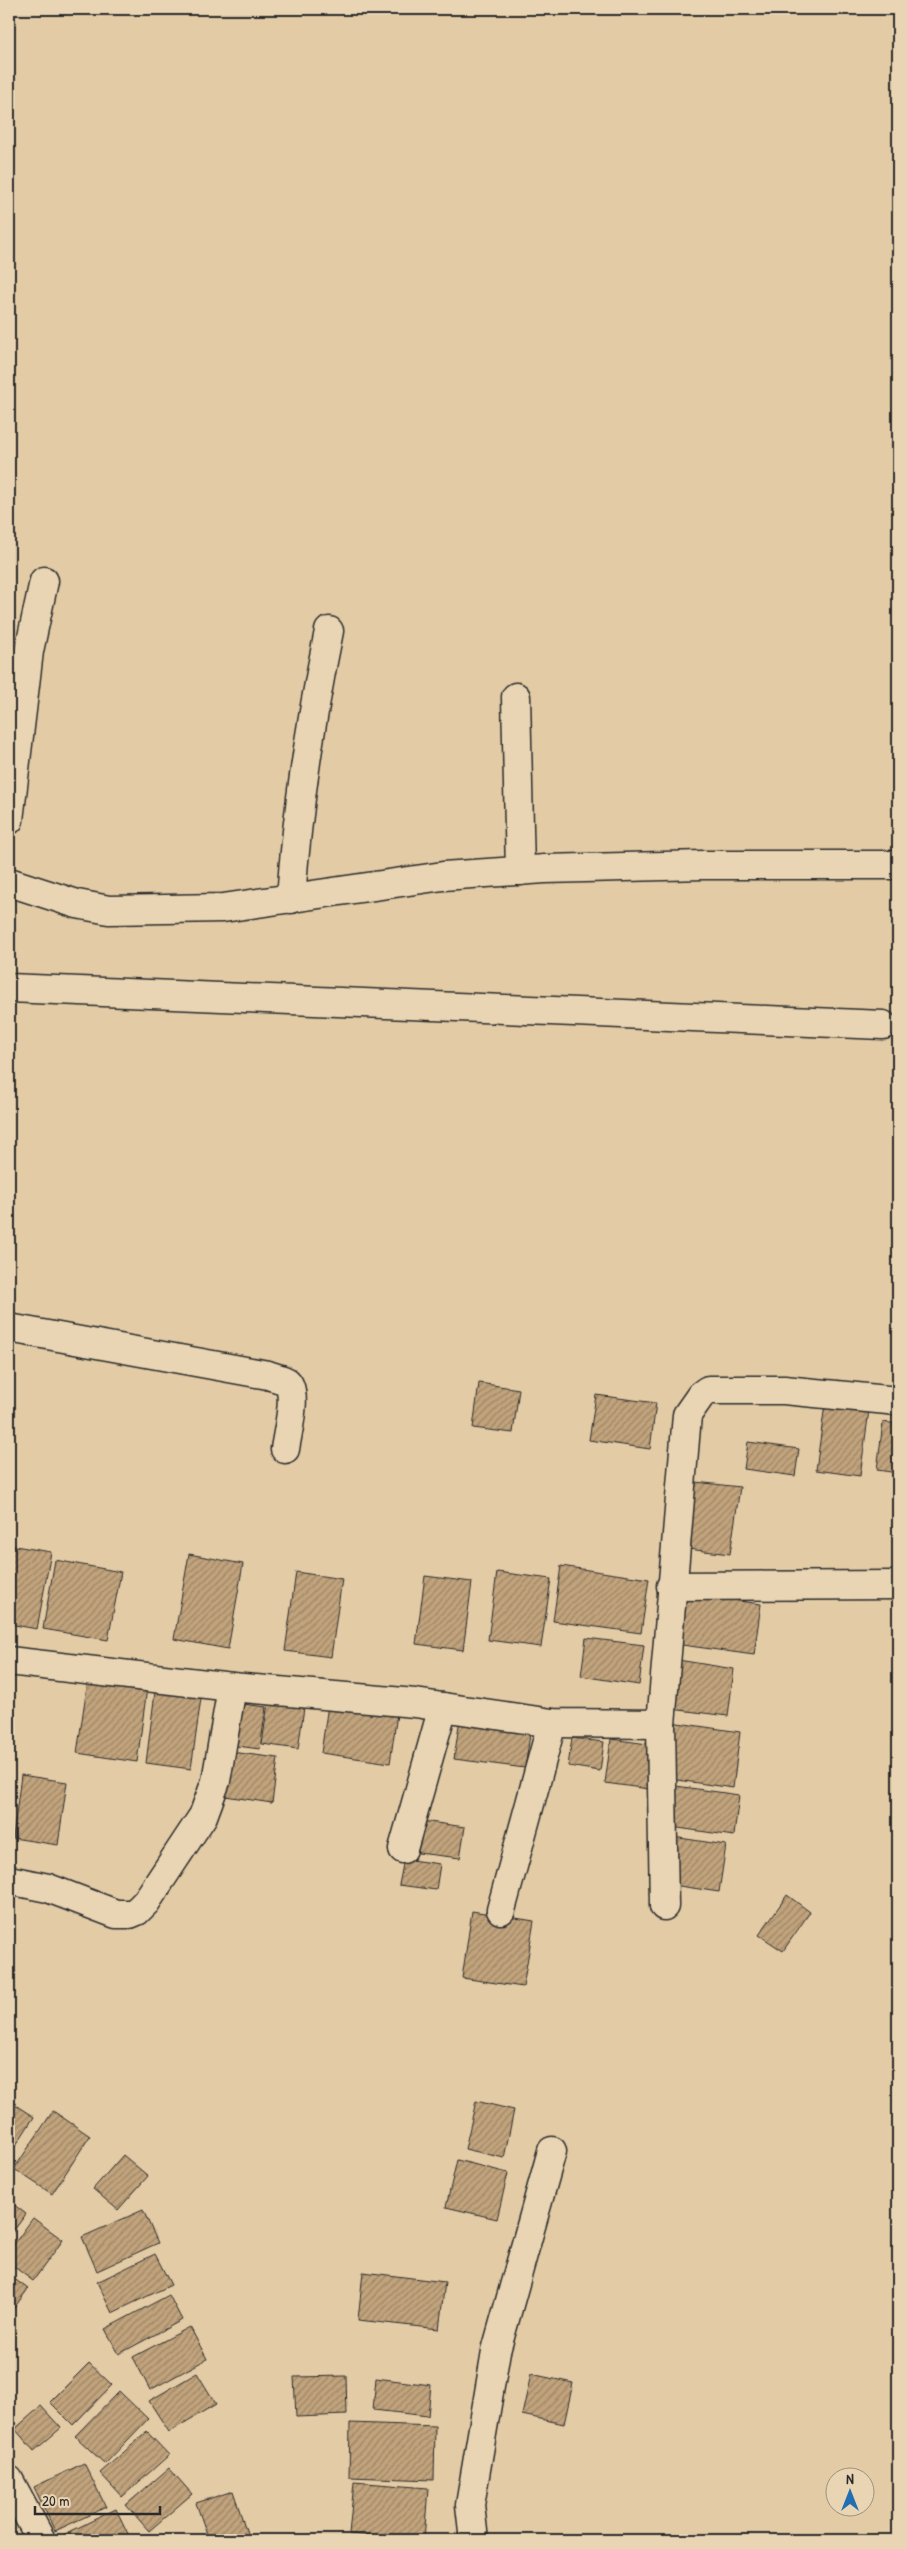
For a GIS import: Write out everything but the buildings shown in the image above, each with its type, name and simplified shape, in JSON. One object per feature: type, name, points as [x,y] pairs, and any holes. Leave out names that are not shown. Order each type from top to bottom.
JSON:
[{"type":"street","points":[[9,820],[29,651],[44,581]]},
{"type":"street","points":[[291,899],[294,845],[308,732],[328,631]]},
{"type":"street","points":[[516,697],[520,871]]},
{"type":"street","points":[[9,882],[78,904],[110,910],[223,908],[442,876],[520,871],[703,865],[898,865]]},
{"type":"street","points":[[9,988],[883,1025]]},
{"type":"street","points":[[9,1328],[268,1375],[287,1382],[292,1390],[292,1403],[285,1449]]},
{"type":"street","points":[[664,1906],[661,1724],[671,1586],[687,1415],[700,1395],[708,1390],[784,1390],[898,1401]]},
{"type":"street","points":[[671,1586],[898,1585]]},
{"type":"street","points":[[9,1661],[232,1687],[443,1707],[552,1723],[661,1724]]},
{"type":"street","points":[[9,1880],[48,1888],[116,1914],[130,1914],[137,1911],[146,1902],[203,1816],[216,1781],[232,1687]]},
{"type":"street","points":[[403,1850],[443,1707]]},
{"type":"street","points":[[501,1910],[552,1723]]},
{"type":"street","points":[[474,2540],[470,2505],[496,2352],[552,2151]]},
{"type":"street","points":[[9,2480],[41,2540]]}]
